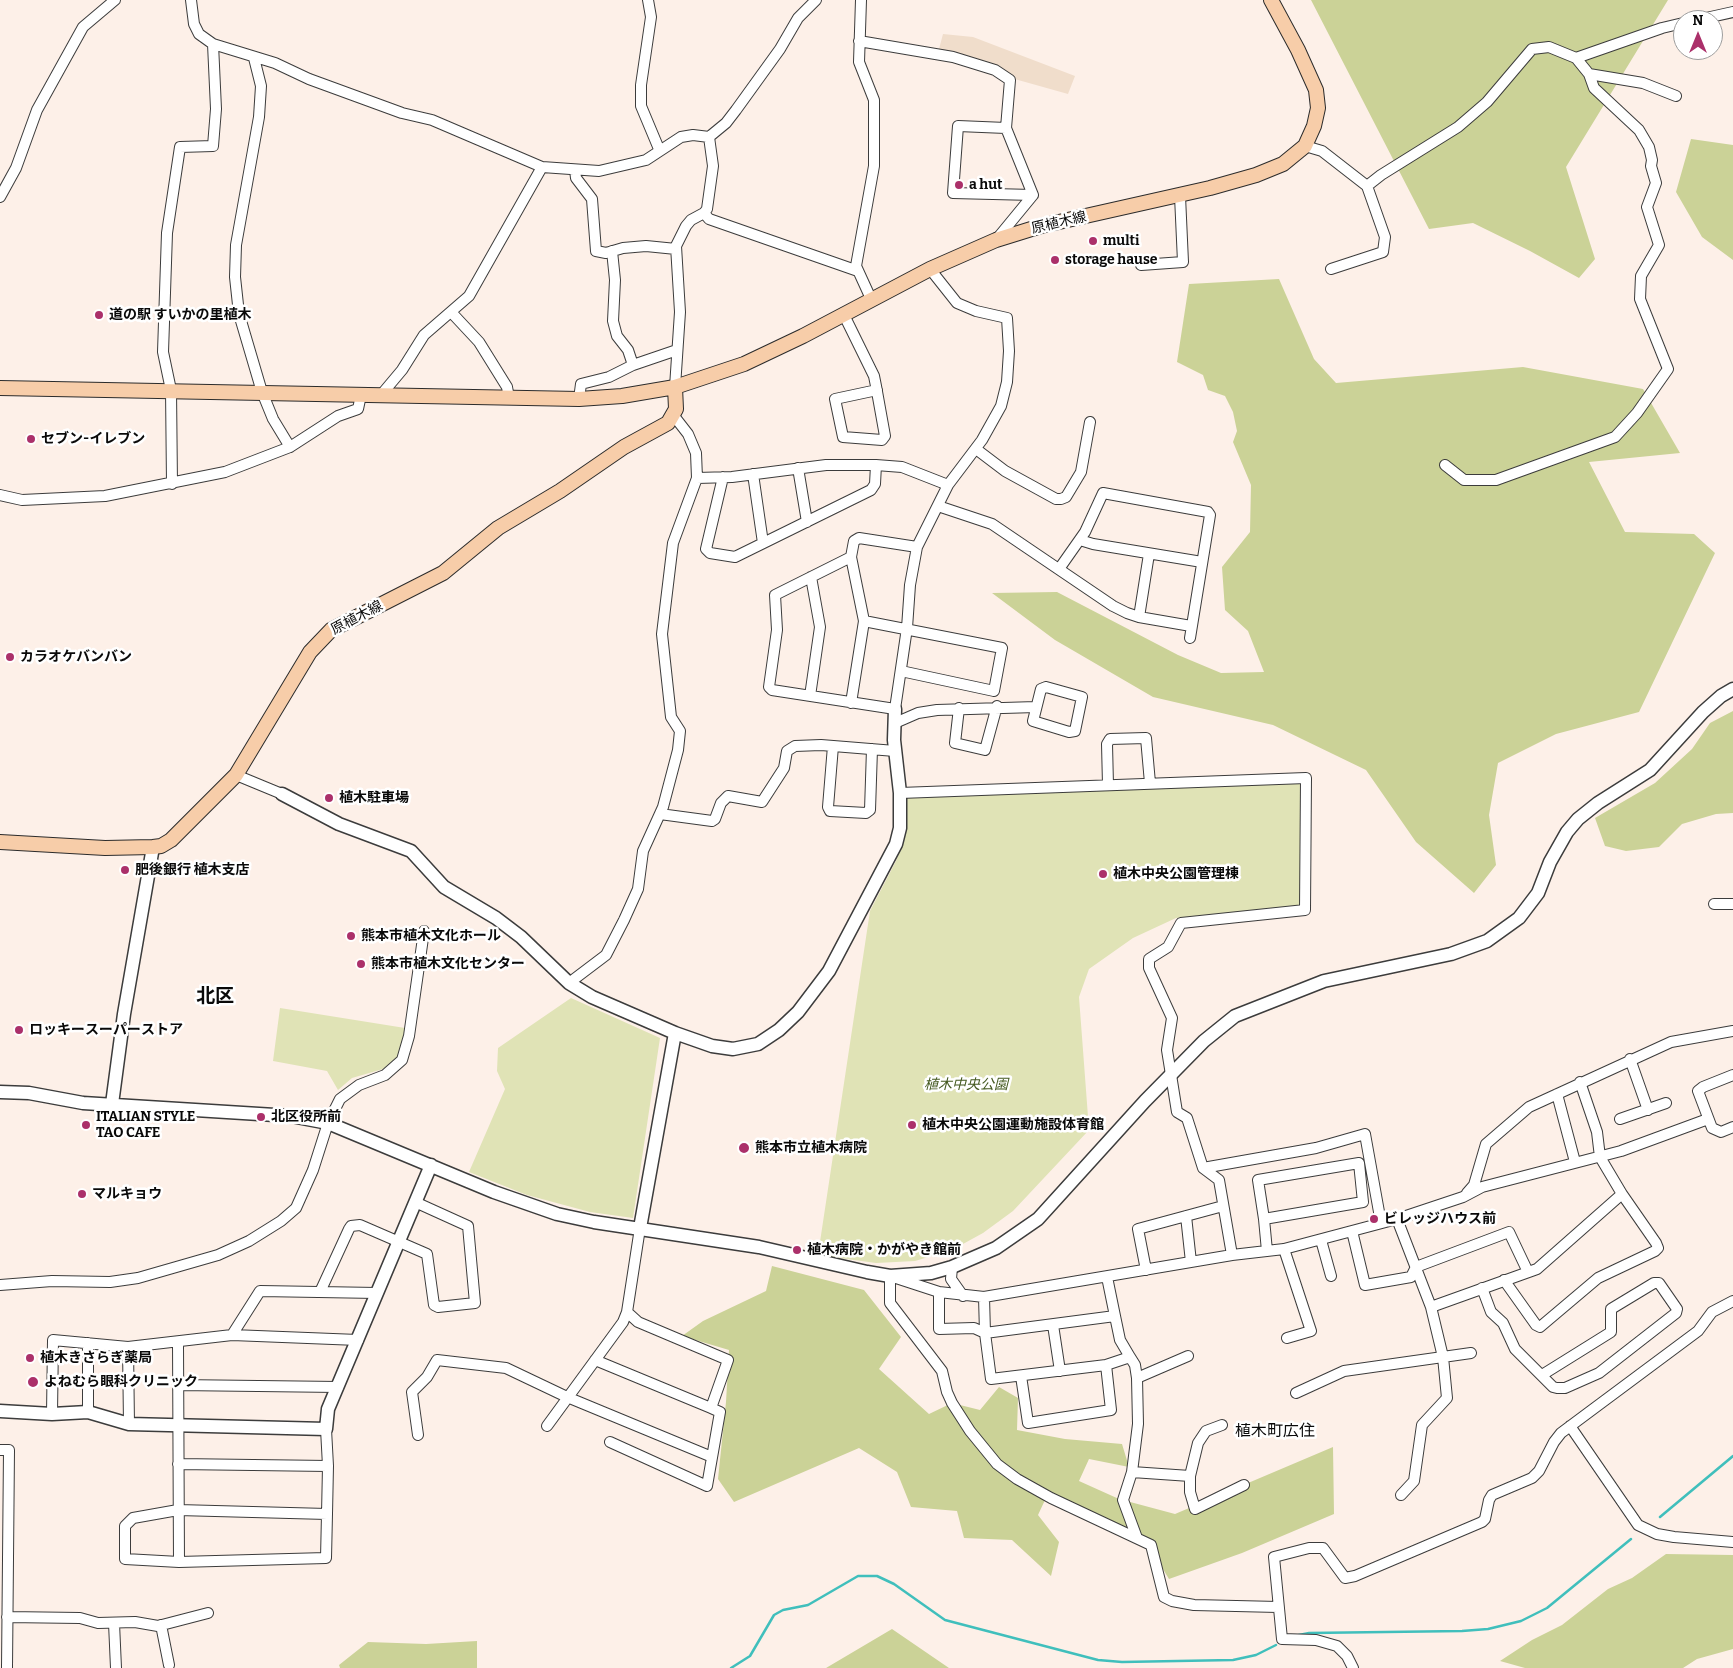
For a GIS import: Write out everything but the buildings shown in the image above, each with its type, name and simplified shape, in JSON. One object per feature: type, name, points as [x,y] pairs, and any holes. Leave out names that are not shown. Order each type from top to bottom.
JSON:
[{"type":"main road","name":"原植木線","points":[[0,388],[579,399],[622,396],[675,387],[744,364],[872,301],[930,269],[996,240],[1041,226],[1180,196],[1283,164],[1304,146],[1314,126],[1318,108],[1316,90],[1298,50],[1271,0]]},
{"type":"main road","points":[[674,416],[676,409],[675,387]]},
{"type":"main road","name":"原植木線","points":[[0,842],[105,848],[161,846],[181,831],[236,775],[310,652],[331,630],[443,573],[498,528],[560,491],[624,447],[668,423],[674,416]]},
{"type":"street","points":[[0,197],[16,168],[37,110],[83,27],[115,0]]},
{"type":"street","points":[[190,0],[194,24],[199,34],[213,44],[275,63],[309,79],[402,113],[432,120],[542,166],[599,171],[646,160],[659,149],[687,135],[709,137],[726,123],[780,49],[798,18],[816,0]]},
{"type":"street","points":[[648,0],[651,17],[641,86],[641,106],[659,149]]},
{"type":"street","points":[[861,0],[859,62],[874,100],[874,166],[857,250],[856,266],[872,301]]},
{"type":"street","points":[[1576,58],[1673,25]]},
{"type":"street","points":[[859,41],[953,57],[995,70],[1010,80],[1006,128],[1033,195]]},
{"type":"street","points":[[172,484],[171,390],[163,352],[166,233],[180,147],[213,146],[216,109],[213,44]]},
{"type":"street","points":[[1367,186],[1381,175],[1458,127],[1488,102],[1532,50],[1549,47],[1576,58],[1589,74],[1594,88],[1639,130],[1651,153],[1656,183],[1647,207],[1659,244],[1641,276],[1640,299],[1668,369],[1637,413],[1615,438],[1496,480],[1464,480],[1445,465]]},
{"type":"street","points":[[254,58],[261,86],[259,117],[236,245],[235,277],[239,314],[262,392],[272,419],[290,447]]},
{"type":"street","points":[[1589,74],[1643,83],[1676,96]]},
{"type":"street","points":[[1006,128],[958,126],[953,193],[1033,195]]},
{"type":"street","points":[[675,387],[680,312],[676,249],[686,226],[691,220],[704,213],[707,208],[713,171],[709,137]]},
{"type":"street","points":[[1304,146],[1322,151],[1367,186],[1384,237],[1383,252],[1331,269]]},
{"type":"street","points":[[381,395],[402,370],[424,335],[469,296],[542,166]]},
{"type":"street","points":[[576,170],[576,178],[592,199],[595,249],[602,253],[623,248],[646,246],[676,249]]},
{"type":"street","points":[[996,240],[1033,195]]},
{"type":"street","points":[[1140,265],[1183,262],[1180,196]]},
{"type":"street","points":[[704,213],[709,219],[858,271]]},
{"type":"street","points":[[612,251],[615,280],[613,322],[618,336],[628,350],[633,365]]},
{"type":"street","points":[[236,775],[282,794],[339,824],[411,851],[444,887],[496,918],[521,937],[569,983],[592,997],[675,1033],[712,1046],[733,1049],[758,1044],[778,1030],[798,1012],[829,971],[896,844],[900,828],[900,793],[895,751],[895,709],[908,628],[910,585],[917,547],[948,485],[976,449],[1001,406],[1007,382],[1010,351],[1007,318],[976,311],[957,304],[930,269]]},
{"type":"street","points":[[451,312],[479,342],[507,387],[509,398]]},
{"type":"street","points":[[844,315],[874,376],[877,390],[884,439],[843,438],[836,399],[877,390]]},
{"type":"street","points":[[579,399],[581,384],[609,377],[633,365],[677,350]]},
{"type":"street","points":[[0,495],[22,500],[105,496],[225,472],[290,447],[338,416],[358,409],[361,395]]},
{"type":"street","points":[[569,983],[606,955],[638,889],[643,851],[660,814],[678,750],[680,730],[671,717],[662,634],[673,543],[697,478],[696,453],[688,434],[674,416]]},
{"type":"street","points":[[976,449],[1005,471],[1056,499],[1061,499],[1066,497],[1081,472],[1090,422]]},
{"type":"street","points":[[697,478],[753,474],[826,465],[876,465],[902,467],[948,485]]},
{"type":"street","points":[[723,477],[706,546],[708,552],[735,557],[871,490],[875,484],[876,465]]},
{"type":"street","points":[[798,468],[807,522]]},
{"type":"street","points":[[753,474],[763,543]]},
{"type":"street","points":[[1059,569],[1080,540],[1103,494],[1204,510],[1210,515],[1190,638]]},
{"type":"street","points":[[938,506],[992,524],[1113,606],[1138,617],[1191,626]]},
{"type":"street","points":[[851,703],[864,621],[851,557],[857,538],[917,547]]},
{"type":"street","points":[[1080,540],[1093,544],[1202,562]]},
{"type":"street","points":[[1138,617],[1149,554]]},
{"type":"street","points":[[851,557],[777,592],[774,597],[777,630],[768,684],[772,690],[895,709]]},
{"type":"street","points":[[810,696],[820,627],[811,577]]},
{"type":"street","points":[[864,621],[1000,646],[1002,650],[994,691],[994,706],[985,750],[955,743],[960,708]]},
{"type":"street","points":[[901,671],[994,691]]},
{"type":"street","points":[[1043,688],[1082,697],[1075,730],[1072,732],[1036,723],[1033,718],[1036,707],[1043,688]]},
{"type":"street","points":[[890,1276],[931,1273],[952,1267],[996,1248],[1038,1219],[1077,1174],[1170,1076],[1204,1041],[1235,1016],[1324,982],[1450,954],[1487,941],[1519,918],[1538,893],[1550,862],[1567,832],[1578,819],[1598,803],[1650,770],[1703,712],[1721,696],[1733,689]]},
{"type":"street","points":[[895,723],[925,711],[994,706],[1036,707]]},
{"type":"street","points":[[1108,785],[1107,744],[1110,739],[1146,738],[1150,784]]},
{"type":"street","points":[[660,814],[713,821],[721,803],[728,796],[762,802],[784,768],[789,749],[813,744],[895,751]]},
{"type":"street","points":[[833,746],[828,807],[830,811],[866,813],[870,810],[872,749]]},
{"type":"street","points":[[900,793],[1306,778],[1305,910],[1181,923],[1168,946],[1149,959],[1150,968],[1172,1018],[1167,1050],[1177,1112],[1187,1118],[1203,1168],[1219,1180],[1232,1255]]},
{"type":"street","points":[[112,1104],[124,1014],[153,847]]},
{"type":"street","points":[[1714,904],[1733,904]]},
{"type":"street","points":[[0,1285],[52,1281],[110,1282],[138,1278],[218,1256],[249,1241],[282,1221],[296,1208],[312,1170],[328,1123],[340,1099],[359,1085],[385,1076],[402,1060],[409,1036],[424,931]]},
{"type":"street","points":[[1463,1197],[1474,1186],[1481,1156],[1489,1140],[1529,1107],[1630,1059],[1671,1042],[1733,1031]]},
{"type":"street","points":[[547,1426],[623,1322],[627,1312],[675,1033]]},
{"type":"street","points":[[1630,1059],[1648,1110]]},
{"type":"street","points":[[1733,1075],[1699,1089],[1698,1095],[1715,1130],[1720,1132],[1733,1126]]},
{"type":"street","points":[[1504,1280],[1536,1325],[1540,1326],[1598,1278],[1658,1248],[1600,1157],[1597,1132],[1580,1082]]},
{"type":"street","points":[[0,1092],[29,1093],[83,1103],[291,1116],[328,1123],[494,1192],[557,1214],[594,1222],[760,1247],[890,1276],[939,1292],[984,1297],[1232,1255],[1284,1249],[1321,1240],[1397,1219],[1463,1197],[1482,1187],[1600,1157],[1708,1119]]},
{"type":"street","points":[[1557,1094],[1575,1162]]},
{"type":"street","points":[[1620,1119],[1666,1103]]},
{"type":"street","points":[[1203,1168],[1316,1148],[1366,1134],[1380,1223]]},
{"type":"street","points":[[1264,1219],[1363,1202],[1359,1163],[1258,1180],[1267,1251]]},
{"type":"street","points":[[327,1514],[178,1510],[133,1518],[125,1526],[125,1559],[179,1562],[326,1558],[327,1514],[328,1466],[326,1429],[328,1409],[431,1165]]},
{"type":"street","points":[[1431,1307],[1537,1269],[1622,1194]]},
{"type":"street","points":[[320,1292],[352,1226],[360,1225],[428,1255],[434,1306],[475,1303],[468,1226],[415,1202]]},
{"type":"street","points":[[1146,1270],[1138,1229],[1223,1206]]},
{"type":"street","points":[[1186,1216],[1191,1262]]},
{"type":"street","points":[[1397,1219],[1431,1307],[1443,1357],[1447,1398],[1422,1425],[1414,1481],[1401,1495]]},
{"type":"street","points":[[1352,1231],[1366,1285],[1411,1277],[1416,1267],[1509,1232],[1528,1272]]},
{"type":"street","points":[[1321,1240],[1331,1276]]},
{"type":"street","points":[[1284,1249],[1311,1331],[1286,1338]]},
{"type":"street","points":[[952,1267],[951,1279],[963,1296]]},
{"type":"street","points":[[890,1276],[890,1303],[942,1371],[952,1403],[970,1431],[997,1464],[1017,1479],[1051,1498],[1151,1545],[1164,1597],[1172,1602],[1194,1605],[1278,1607]]},
{"type":"street","points":[[1107,1277],[1120,1340],[1135,1365],[1137,1378],[1138,1424],[1132,1472],[1123,1500],[1137,1538]]},
{"type":"street","points":[[1482,1288],[1492,1312],[1503,1324],[1515,1348],[1542,1376],[1552,1386],[1565,1388],[1599,1373],[1676,1313],[1677,1309],[1659,1283],[1654,1283],[1611,1309],[1609,1316],[1613,1324],[1611,1332],[1542,1376]]},
{"type":"street","points":[[232,1334],[260,1291],[377,1293]]},
{"type":"street","points":[[939,1292],[939,1329],[974,1328],[985,1333],[1115,1316]]},
{"type":"street","points":[[984,1297],[985,1333],[991,1380],[1106,1365],[1130,1357]]},
{"type":"street","points":[[1353,1668],[1347,1656],[1337,1646],[1316,1640],[1282,1639],[1274,1557],[1309,1548],[1323,1548],[1345,1578],[1355,1576],[1426,1547],[1482,1522],[1485,1519],[1492,1495],[1532,1478],[1539,1471],[1554,1442],[1570,1426],[1698,1331],[1719,1307],[1733,1301]]},
{"type":"street","points":[[627,1312],[638,1322],[728,1360],[712,1408]]},
{"type":"street","points":[[1053,1325],[1060,1371]]},
{"type":"street","points":[[52,1414],[53,1340],[128,1347],[232,1334],[358,1340]]},
{"type":"street","points":[[178,1342],[179,1562]]},
{"type":"street","points":[[88,1343],[88,1412]]},
{"type":"street","points":[[128,1347],[129,1424]]},
{"type":"street","points":[[1296,1394],[1344,1371],[1471,1353]]},
{"type":"street","points":[[1137,1378],[1188,1356]]},
{"type":"street","points":[[418,1435],[412,1392],[427,1377],[437,1360],[506,1368],[568,1397],[712,1457]]},
{"type":"street","points":[[595,1360],[720,1412],[706,1486],[610,1442]]},
{"type":"street","points":[[1021,1376],[1028,1423],[1111,1410],[1106,1365]]},
{"type":"street","points":[[178,1385],[338,1387]]},
{"type":"street","points":[[0,1411],[52,1414],[88,1412],[129,1424],[326,1429]]},
{"type":"street","points":[[1222,1425],[1206,1431],[1198,1444],[1190,1476],[1190,1492],[1195,1509],[1244,1485]]},
{"type":"street","points":[[1570,1426],[1638,1525],[1657,1534],[1733,1542]]},
{"type":"street","points":[[0,1450],[9,1450],[7,1668]]},
{"type":"street","points":[[178,1464],[328,1466]]},
{"type":"street","points":[[1132,1472],[1190,1476]]},
{"type":"street","points":[[7,1617],[80,1618],[98,1623],[162,1625],[208,1613]]},
{"type":"street","points":[[114,1623],[116,1668]]},
{"type":"street","points":[[162,1625],[168,1665]]},
{"type":"shaded area","points":[[943,34],[973,37],[1075,76],[1068,94],[1011,78],[939,49]]},
{"type":"green space","points":[[1311,0],[1668,0],[1566,167],[1595,259],[1579,278],[1473,223],[1429,229]]},
{"type":"green space","points":[[1691,139],[1733,145],[1733,260],[1702,237],[1676,192]]},
{"type":"green space","points":[[1279,279],[1314,359],[1336,383],[1523,367],[1643,389],[1680,453],[1589,462],[1625,532],[1694,534],[1715,553],[1639,712],[1556,734],[1498,763],[1489,815],[1496,865],[1474,893],[1416,842],[1366,770],[1273,725],[1153,697],[1055,640],[992,593],[1057,592],[1178,655],[1221,673],[1264,672],[1248,631],[1225,610],[1222,567],[1250,532],[1251,485],[1233,442],[1237,431],[1233,412],[1225,396],[1208,390],[1203,375],[1177,362],[1189,284]]},
{"type":"green space","points":[[1733,711],[1733,813],[1716,814],[1682,824],[1659,847],[1626,851],[1605,846],[1595,818],[1655,783],[1692,749],[1710,723]]},
{"type":"green space","name":"植木中央公園","points":[[1297,781],[1302,786],[1304,903],[1297,909],[1176,918],[1133,938],[1089,969],[1079,997],[1089,1130],[1013,1211],[983,1233],[952,1250],[915,1261],[876,1263],[818,1255],[870,911],[896,861],[906,831],[905,797]]},
{"type":"green space","points":[[571,998],[660,1038],[633,1218],[590,1212],[527,1195],[469,1172],[505,1089],[497,1071],[498,1048]]},
{"type":"green space","points":[[280,1008],[405,1028],[399,1056],[383,1069],[352,1078],[338,1090],[327,1071],[273,1061]]},
{"type":"green space","points":[[772,1266],[864,1290],[901,1337],[879,1369],[929,1414],[952,1403],[980,1410],[999,1387],[1018,1398],[1017,1430],[1065,1439],[1122,1444],[1129,1467],[1089,1459],[1079,1481],[1119,1499],[1175,1514],[1333,1447],[1334,1514],[1242,1553],[1169,1579],[1149,1546],[1045,1500],[1038,1515],[1059,1542],[1051,1576],[1012,1540],[964,1538],[957,1511],[911,1507],[897,1472],[859,1448],[734,1502],[718,1479],[729,1350],[682,1336],[703,1321],[766,1291]]},
{"type":"green space","points":[[1666,1554],[1733,1555],[1733,1649],[1697,1659],[1683,1668],[1525,1668],[1500,1661],[1532,1640],[1562,1625],[1608,1589],[1632,1578]]},
{"type":"green space","points":[[892,1629],[949,1668],[826,1668]]},
{"type":"green space","points":[[477,1641],[477,1668],[340,1668],[339,1665],[368,1642],[426,1644]]},
{"type":"waterway","points":[[1660,1517],[1733,1456]]},
{"type":"waterway","points":[[1299,1635],[1309,1633],[1462,1631],[1488,1629],[1521,1621],[1547,1608],[1631,1539]]},
{"type":"waterway","points":[[731,1668],[750,1656],[774,1615],[783,1610],[808,1605],[858,1576],[877,1576],[894,1584],[945,1620],[1098,1660],[1122,1662],[1233,1660],[1256,1655],[1276,1645]]},
{"type":"place","name":"a hut","points":[[959,185]]},
{"type":"place","name":"multi","points":[[1093,241]]},
{"type":"place","name":"storage hause","points":[[1055,260]]},
{"type":"place","name":"道の駅 すいかの里植木","points":[[99,315]]},
{"type":"place","name":"セブン-イレブン","points":[[31,439]]},
{"type":"place","name":"カラオケバンバン","points":[[10,657]]},
{"type":"place","name":"植木駐車場","points":[[329,798]]},
{"type":"place","name":"肥後銀行 植木支店","points":[[125,870]]},
{"type":"place","name":"植木中央公園管理棟","points":[[1103,874]]},
{"type":"place","name":"熊本市植木文化ホール","points":[[351,936]]},
{"type":"place","name":"熊本市植木文化センター","points":[[361,964]]},
{"type":"place","name":"ロッキースーパーストア","points":[[19,1030]]},
{"type":"place","name":"北区役所前","points":[[261,1117]]},
{"type":"place","name":"ITALIAN STYLE TAO CAFE","points":[[86,1125]]},
{"type":"place","name":"植木中央公園運動施設体育館","points":[[912,1125]]},
{"type":"place","name":"熊本市立植木病院","points":[[744,1148]]},
{"type":"place","name":"マルキョウ","points":[[82,1194]]},
{"type":"place","name":"ビレッジハウス前","points":[[1374,1219]]},
{"type":"place","name":"植木病院・かがやき館前","points":[[797,1250]]},
{"type":"place","name":"植木きさらぎ薬局","points":[[30,1358]]},
{"type":"place","name":"よねむら眼科クリニック","points":[[33,1382]]},
{"type":"district","name":"北区","points":[[215,997]]},
{"type":"district","name":"植木町広住","points":[[1275,1432]]}]
